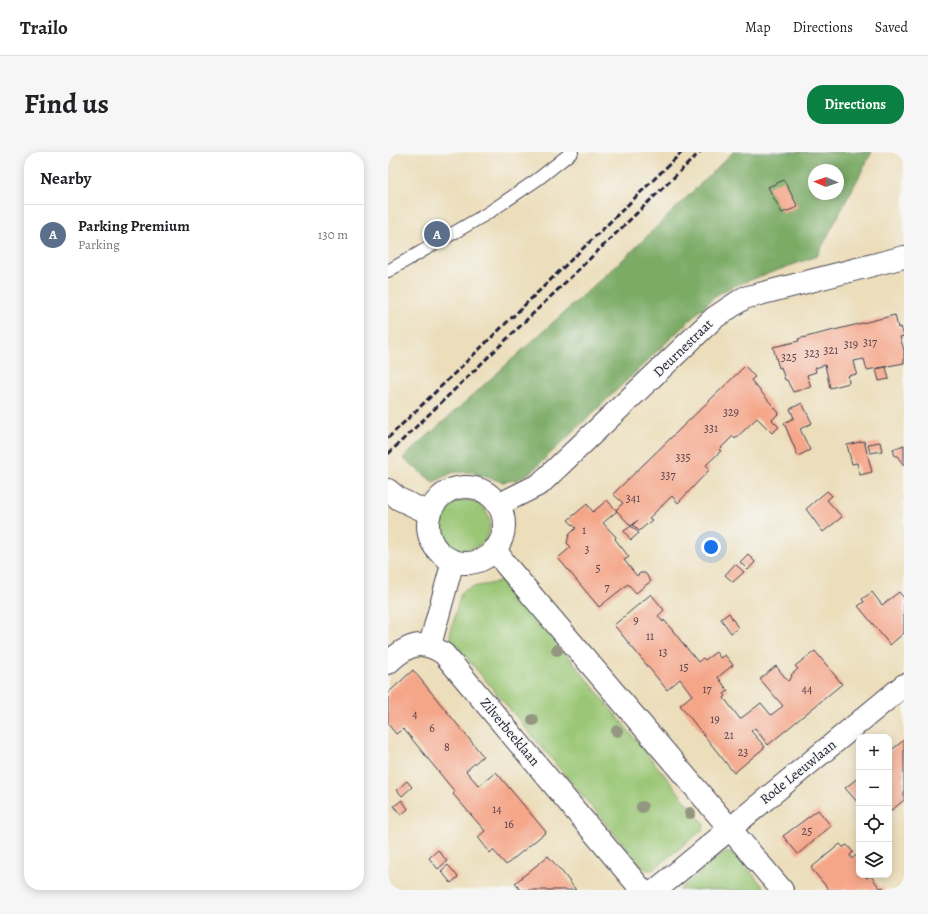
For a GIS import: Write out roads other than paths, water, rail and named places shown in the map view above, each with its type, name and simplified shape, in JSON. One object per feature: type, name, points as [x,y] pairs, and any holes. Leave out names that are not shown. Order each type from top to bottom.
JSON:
[{"type":"street","name":"Deurnestraat","points":[[498,505],[540,484],[714,318],[744,298],[904,256]]},
{"type":"street","points":[[461,487],[475,488],[488,494],[498,505],[502,516],[503,528],[501,539],[495,549],[487,557],[476,562],[464,563],[453,561],[440,554],[432,542],[428,528],[429,513],[436,501],[447,492],[461,487]]},
{"type":"street","points":[[388,490],[399,499],[429,513]]},
{"type":"street","points":[[495,549],[506,565],[782,890]]},
{"type":"street","points":[[388,663],[400,651],[412,646],[430,646],[453,561]]},
{"type":"street","name":"Zilverbeeklaan","points":[[430,646],[444,654],[642,890]]},
{"type":"street","name":"Rode Leeuwlaan","points":[[730,829],[904,685]]},
{"type":"street","points":[[656,890],[730,829]]},
{"type":"lane","points":[[388,271],[488,213],[538,179],[572,152]]},
{"type":"railway","points":[[388,438],[682,152]]},
{"type":"railway","points":[[388,454],[700,152]]},
{"type":"place","name":"Parking Premium","points":[[437,234]]}]
